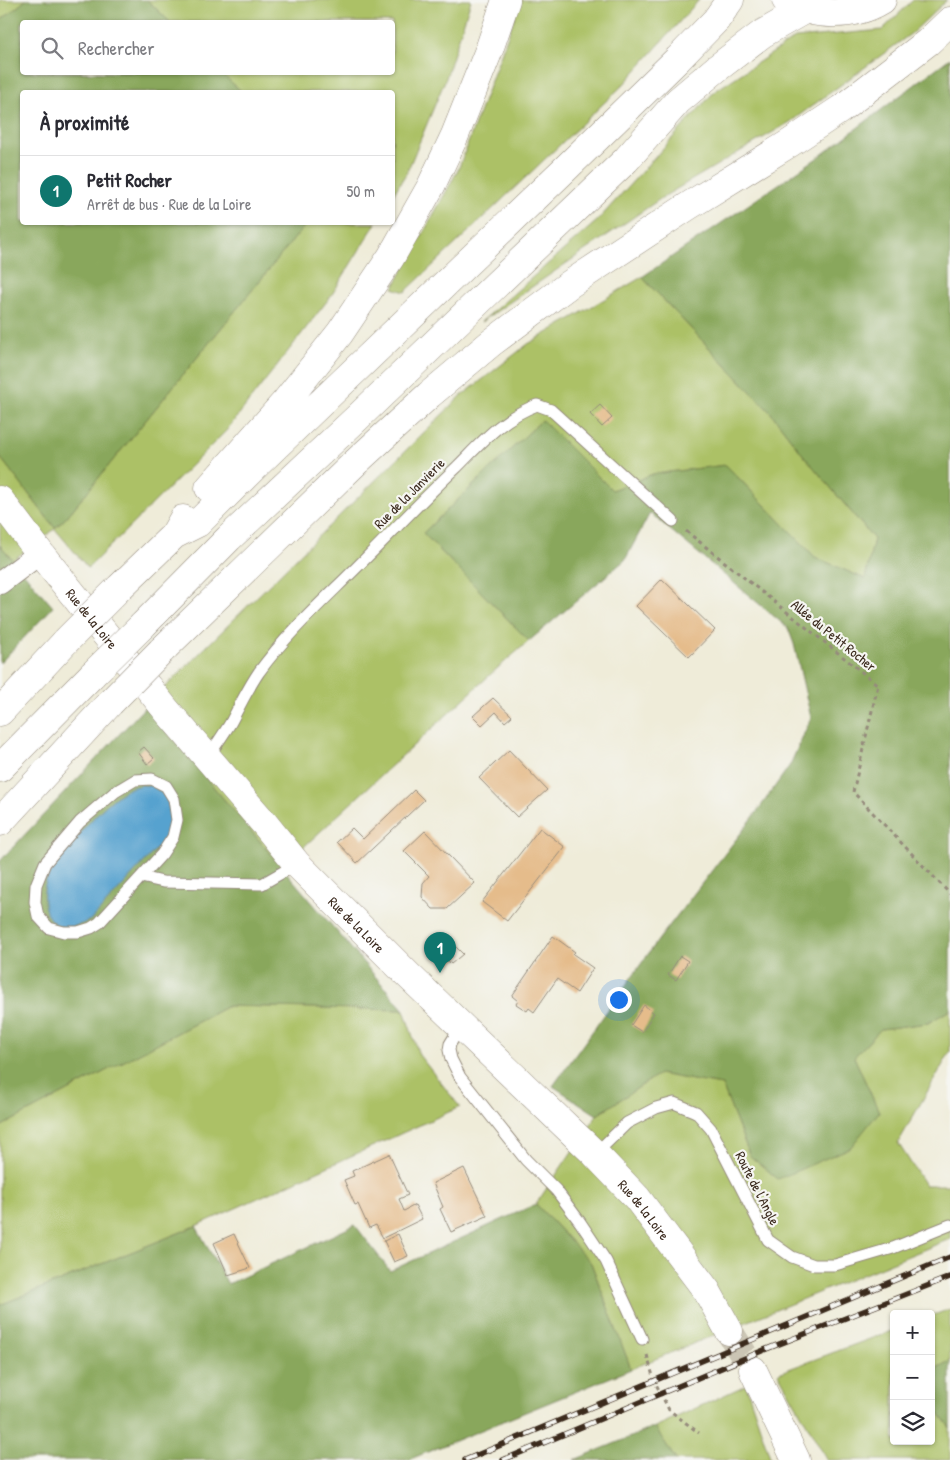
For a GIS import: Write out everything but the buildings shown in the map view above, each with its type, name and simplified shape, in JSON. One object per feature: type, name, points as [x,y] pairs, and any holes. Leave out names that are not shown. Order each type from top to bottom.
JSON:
[{"type":"main road","points":[[0,712],[66,641],[174,535],[188,512],[286,401],[340,334],[391,257],[430,186],[455,135],[489,50],[506,0]]},
{"type":"main road","points":[[174,535],[198,523],[254,466],[678,59],[716,20],[730,0]]},
{"type":"main road","points":[[0,768],[229,538],[626,160],[678,101],[716,68],[762,34],[796,5],[823,13],[841,13],[859,10],[882,0]]},
{"type":"main road","points":[[0,822],[161,651],[356,462],[429,395],[491,343],[570,284],[841,109],[928,42],[950,21]]},
{"type":"main road","name":"Rue de la Loire","points":[[0,500],[40,553],[167,711],[297,864],[461,1026],[595,1154],[637,1198],[707,1291],[729,1331]]},
{"type":"main road","points":[[752,1370],[796,1460]]},
{"type":"street","points":[[0,583],[40,553]]},
{"type":"lane","name":"Rue de la Janvierie","points":[[207,759],[230,724],[243,697],[259,672],[289,636],[433,490],[499,426],[521,411],[537,405],[551,410],[674,521]]},
{"type":"lane","points":[[152,779],[166,786],[174,799],[177,820],[173,837],[162,854],[141,878],[99,923],[90,928],[78,932],[64,932],[49,928],[38,916],[35,902],[36,885],[45,863],[80,822],[115,792],[135,780],[152,779]]},
{"type":"lane","points":[[141,878],[163,882],[262,884],[297,864]]},
{"type":"lane","points":[[461,1026],[450,1044],[449,1050],[451,1059],[460,1077],[526,1160],[556,1190],[580,1222],[606,1261],[642,1340]]},
{"type":"lane","name":"Route de l'Angle","points":[[595,1154],[627,1123],[656,1108],[674,1103],[696,1112],[711,1129],[768,1240],[792,1257],[814,1265],[835,1265],[893,1248],[950,1225]]},
{"type":"path","name":"Allée du Petit Rocher","points":[[674,521],[878,685],[853,792],[950,894]]},
{"type":"path","points":[[642,1340],[654,1380],[669,1410],[699,1433]]},
{"type":"green space","points":[[0,0],[26,0],[0,21]]},
{"type":"green space","points":[[26,0],[147,0],[168,20],[20,20],[20,75],[223,75],[240,90],[20,90],[20,225],[305,225],[65,519],[55,528],[0,457],[0,21]]},
{"type":"green space","points":[[147,0],[471,0],[446,78],[407,172],[395,192],[395,90],[240,90],[223,75],[395,75],[395,20],[168,20]]},
{"type":"green space","points":[[521,0],[699,0],[624,84],[405,292],[393,288],[458,170]]},
{"type":"green space","points":[[913,0],[947,0],[912,33],[790,122],[663,197],[481,322],[597,221],[715,91],[795,38],[882,30]]},
{"type":"green space","points":[[950,58],[950,1010],[928,1023],[881,1029],[854,1057],[879,1112],[850,1148],[778,1179],[750,1156],[722,1085],[659,1074],[597,1115],[553,1086],[659,939],[754,816],[790,765],[811,718],[794,644],[788,628],[650,513],[625,560],[529,641],[423,533],[542,420],[612,490],[653,474],[726,465],[815,557],[865,579],[874,539],[804,456],[771,413],[642,277],[820,156]]},
{"type":"green space","points":[[305,225],[375,225],[331,296],[226,431],[88,568],[55,529],[13,560],[0,545],[0,457],[55,528],[65,519]]},
{"type":"green space","points":[[642,277],[771,413],[804,456],[874,539],[865,579],[815,557],[726,465],[653,474],[612,490],[542,420],[423,533],[529,641],[282,867],[145,707],[460,397],[528,344]]},
{"type":"green space","points":[[0,545],[53,607],[0,663]]},
{"type":"green space","points":[[145,707],[404,1010],[228,1006],[0,1127],[0,861]]},
{"type":"green space","points":[[228,1006],[404,1010],[419,1055],[460,1107],[196,1226],[0,1305],[0,1127]]},
{"type":"green space","points":[[950,1010],[950,1052],[898,1143],[925,1185],[950,1185],[950,1239],[631,1369],[591,1263],[536,1204],[597,1115],[659,1074],[722,1085],[750,1156],[879,1112],[854,1057],[881,1029],[928,1023]]},
{"type":"green space","points":[[536,1204],[591,1263],[631,1369],[408,1460],[0,1460],[0,1305],[196,1226],[228,1284],[355,1225],[390,1271]]},
{"type":"green space","points":[[950,1309],[950,1361],[935,1369],[935,1355],[935,1315]]},
{"type":"green space","points":[[890,1331],[890,1445],[935,1445],[935,1407],[950,1428],[950,1460],[827,1460],[778,1373]]},
{"type":"green space","points":[[950,1361],[950,1428],[935,1407],[935,1369]]},
{"type":"green space","points":[[746,1385],[771,1460],[676,1460],[655,1427]]},
{"type":"green space","points":[[655,1427],[676,1460],[574,1460]]},
{"type":"water","points":[[142,785],[152,786],[163,794],[169,804],[170,820],[166,838],[93,918],[73,926],[64,927],[54,923],[49,918],[44,904],[44,889],[48,876],[73,841],[109,802],[128,789]]},
{"type":"tunnel","points":[[729,1331],[753,1370]]},
{"type":"railway","points":[[465,1460],[950,1257]]},
{"type":"railway","points":[[503,1460],[764,1350],[950,1277]]},
{"type":"place","name":"Petit Rocher","points":[[440,973]]}]
